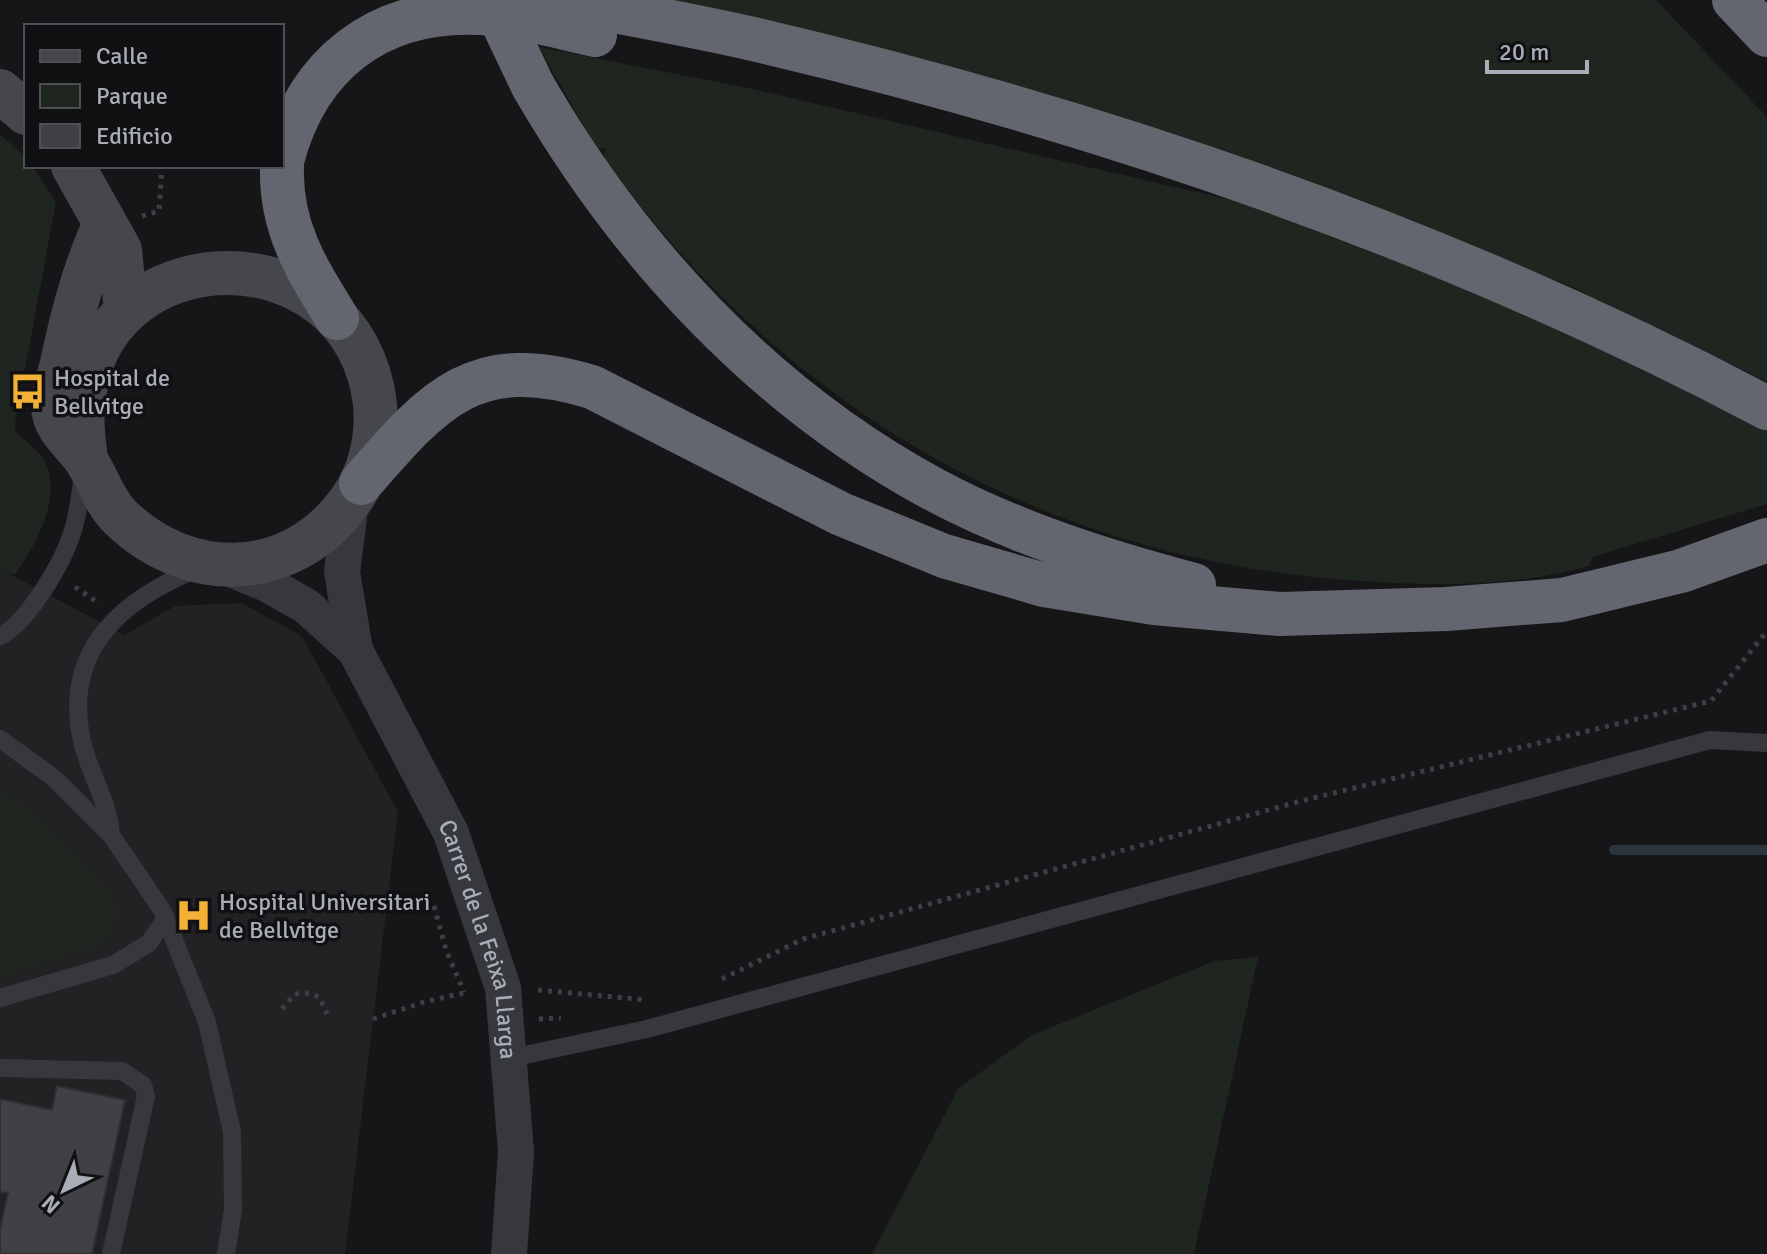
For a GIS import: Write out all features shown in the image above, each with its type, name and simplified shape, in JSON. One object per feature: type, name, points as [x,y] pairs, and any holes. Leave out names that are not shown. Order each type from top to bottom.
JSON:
[{"type":"highway","points":[[492,0],[533,86],[593,184],[631,234],[708,321],[766,372],[875,454],[933,489],[995,518],[1126,567],[1257,599],[1354,610]]},
{"type":"highway","points":[[557,0],[753,39],[1042,115],[1201,164],[1429,249],[1652,347],[1767,408]]},
{"type":"highway","points":[[1734,0],[1767,35]]},
{"type":"highway","points":[[284,154],[290,128],[324,71],[375,35],[441,14],[481,13],[740,64],[1042,115]]},
{"type":"highway","points":[[282,168],[281,198],[292,237],[337,318]]},
{"type":"highway","points":[[356,492],[415,421],[456,390],[474,382],[516,374],[555,375],[611,396],[841,514],[944,556],[1096,595],[1280,614],[1446,609],[1562,600],[1681,571],[1767,540]]},
{"type":"street","points":[[0,91],[24,111]]},
{"type":"street","points":[[75,168],[121,221],[120,250],[126,311]]},
{"type":"street","points":[[86,460],[82,404],[91,367],[110,332],[126,311],[155,291],[191,276],[232,271],[270,277],[305,293],[337,318],[359,349],[373,388],[377,425],[356,492],[325,531],[292,552],[255,564],[214,565],[178,557],[143,537],[117,514],[86,460],[61,432],[53,406],[81,279],[121,221]]},
{"type":"street","name":"Carrer de la Feixa Llarga","points":[[356,492],[342,572],[355,650],[456,847],[503,988],[511,1058],[516,1152],[509,1254]]},
{"type":"street","name":"Carrer de la Feixa Llarga","points":[[214,565],[297,600],[355,650]]},
{"type":"lane","points":[[4,638],[65,553],[72,533],[86,460]]},
{"type":"lane","points":[[111,835],[110,813],[82,742],[78,712],[83,675],[94,646],[116,615],[164,583],[214,565]]},
{"type":"lane","points":[[0,739],[54,778],[111,835],[166,918],[207,1022],[232,1132],[233,1210],[226,1254]]},
{"type":"lane","points":[[511,1058],[647,1029],[1710,740],[1767,743]]},
{"type":"lane","points":[[0,998],[113,965],[149,943],[166,918]]},
{"type":"lane","points":[[0,1068],[122,1071],[143,1085],[146,1096],[111,1254]]},
{"type":"path","points":[[121,221],[159,211],[162,168]]},
{"type":"path","points":[[64,580],[106,608]]},
{"type":"path","points":[[709,986],[803,939],[1301,801],[1711,701],[1767,631]]},
{"type":"path","name":"Carrer de la Feixa Llarga","points":[[373,1019],[424,1002],[465,993],[446,950],[434,906]]},
{"type":"path","points":[[524,988],[621,1000],[662,997]]},
{"type":"path","points":[[282,1009],[295,994],[311,993],[320,998],[327,1014]]},
{"type":"shaded area","name":"Hospital Universitari de Bellvitge","points":[[0,569],[125,635],[175,606],[241,603],[302,636],[398,812],[345,1254],[0,1254]]},
{"type":"green space","points":[[668,0],[1656,0],[1767,117],[1767,382],[1570,286],[1279,170]]},
{"type":"green space","points":[[539,47],[748,88],[1261,207],[1568,330],[1767,430],[1767,504],[1592,557],[1589,566],[1561,573],[1505,581],[1447,584],[1361,581],[1246,568],[1136,542],[1032,506],[933,457],[841,398],[755,328],[676,248],[604,158],[605,149],[596,148]]},
{"type":"green space","points":[[0,134],[23,155],[24,168],[33,168],[56,202],[15,423],[15,430],[39,453],[49,471],[49,503],[31,550],[14,575],[0,569]]},
{"type":"green space","points":[[0,788],[45,824],[96,876],[115,903],[117,914],[103,944],[0,978]]},
{"type":"green space","points":[[1258,957],[1194,1254],[872,1254],[958,1089],[1030,1036],[1214,961]]},
{"type":"building","points":[[57,1086],[125,1100],[92,1254],[0,1254],[0,1230],[8,1193],[0,1192],[0,1099],[52,1110]]},
{"type":"waterway","points":[[1614,850],[1767,850]]},
{"type":"place","name":"Hospital de Bellvitge","points":[[28,392]]},
{"type":"place","name":"Hospital Universitari de Bellvitge","points":[[193,916]]}]
